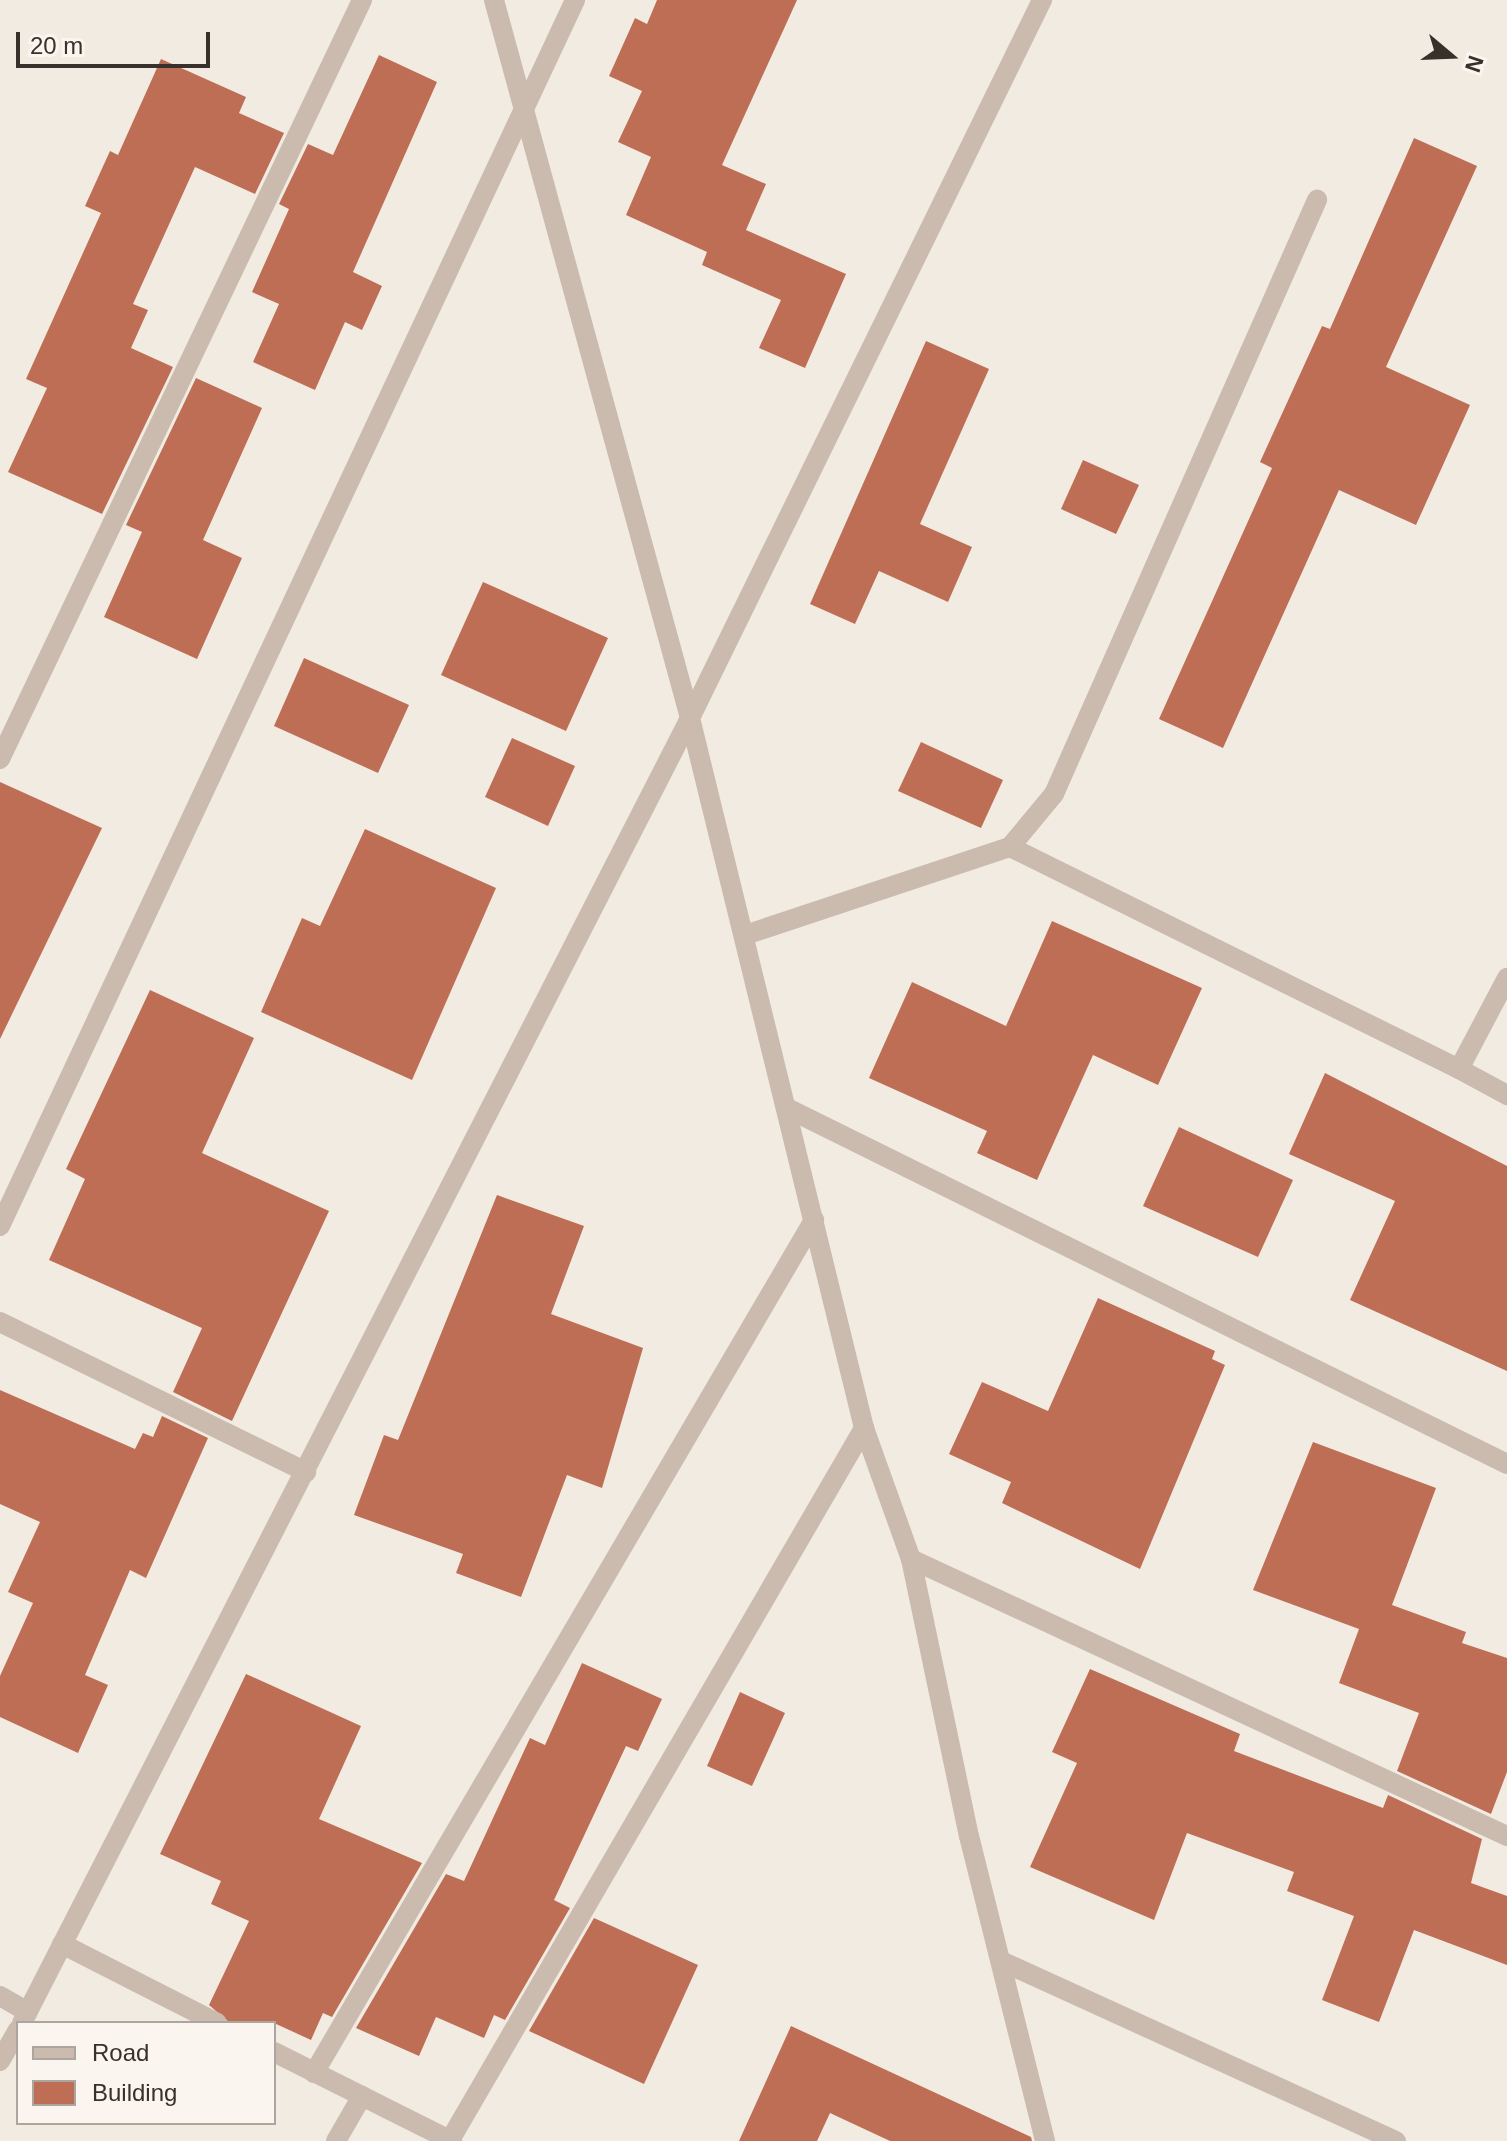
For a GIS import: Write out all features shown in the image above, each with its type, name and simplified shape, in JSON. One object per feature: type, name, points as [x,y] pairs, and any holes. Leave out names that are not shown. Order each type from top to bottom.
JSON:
[{"type":"street","points":[[0,759],[362,0]]},
{"type":"street","points":[[494,0],[690,718],[789,1109],[864,1428],[911,1559],[1001,1961],[1045,2141]]},
{"type":"street","points":[[0,1226],[575,0]]},
{"type":"street","points":[[24,2021],[690,718],[1042,0]]},
{"type":"street","points":[[745,935],[1010,847],[1054,794],[1317,200]]},
{"type":"street","points":[[1010,847],[1507,1095]]},
{"type":"street","points":[[1459,1069],[1507,978]]},
{"type":"street","points":[[789,1109],[1507,1464]]},
{"type":"street","points":[[314,2073],[814,1220]]},
{"type":"street","points":[[0,1322],[306,1472]]},
{"type":"street","points":[[276,2053],[451,2140],[864,1428]]},
{"type":"street","points":[[911,1559],[1507,1836]]},
{"type":"street","points":[[62,1944],[213,2021]]},
{"type":"street","points":[[1001,1961],[1396,2141]]},
{"type":"street","points":[[0,1996],[22,2021]]},
{"type":"street","points":[[0,2061],[16,2034]]},
{"type":"street","points":[[336,2141],[362,2096]]},
{"type":"building","points":[[657,0],[797,0],[722,165],[766,184],[746,230],[846,274],[805,368],[759,348],[781,300],[702,265],[707,252],[626,215],[651,157],[618,142],[642,91],[609,76],[635,18],[647,24]]},
{"type":"building","points":[[379,55],[437,82],[353,272],[382,286],[362,330],[345,322],[315,390],[253,362],[279,304],[252,292],[289,209],[279,204],[308,144],[333,155]]},
{"type":"building","points":[[161,59],[246,97],[239,113],[284,133],[255,194],[195,167],[133,304],[148,310],[131,348],[173,367],[102,514],[8,472],[47,388],[26,379],[101,213],[85,206],[110,151],[118,155]]},
{"type":"building","points":[[1414,138],[1477,166],[1386,367],[1470,405],[1416,525],[1339,490],[1223,748],[1159,719],[1272,468],[1260,462],[1322,326],[1330,329]]},
{"type":"building","points":[[926,341],[989,369],[920,524],[972,547],[948,602],[879,571],[855,624],[810,604]]},
{"type":"building","points":[[196,378],[262,408],[203,540],[242,558],[197,659],[104,617],[142,532],[126,525]]},
{"type":"building","points":[[1083,460],[1139,485],[1116,534],[1061,509]]},
{"type":"building","points":[[483,582],[608,638],[566,731],[441,675]]},
{"type":"building","points":[[304,658],[409,705],[378,773],[274,726]]},
{"type":"building","points":[[512,738],[575,766],[548,826],[485,797]]},
{"type":"building","points":[[921,742],[1003,780],[981,828],[898,791]]},
{"type":"building","points":[[0,782],[102,828],[0,1039]]},
{"type":"building","points":[[365,829],[496,888],[412,1080],[261,1012],[302,918],[320,926]]},
{"type":"building","points":[[1052,921],[1202,988],[1158,1085],[1093,1055],[1037,1180],[977,1153],[987,1131],[869,1078],[912,982],[1006,1026]]},
{"type":"building","points":[[150,990],[254,1038],[202,1153],[329,1211],[232,1421],[173,1392],[202,1328],[49,1260],[85,1179],[66,1169]]},
{"type":"building","points":[[1325,1073],[1507,1166],[1507,1371],[1350,1300],[1395,1201],[1289,1154]]},
{"type":"building","points":[[1179,1127],[1293,1180],[1258,1257],[1143,1206]]},
{"type":"building","points":[[497,1195],[584,1226],[551,1314],[643,1348],[602,1488],[567,1475],[521,1597],[456,1573],[463,1554],[354,1515],[384,1435],[398,1440]]},
{"type":"building","points":[[1098,1298],[1215,1351],[1212,1359],[1225,1365],[1140,1569],[1002,1503],[1011,1482],[949,1454],[982,1382],[1048,1411]]},
{"type":"building","points":[[0,1390],[135,1449],[143,1433],[153,1437],[162,1416],[208,1438],[146,1578],[130,1570],[85,1675],[108,1685],[78,1753],[0,1717],[0,1676],[33,1603],[8,1592],[40,1522],[0,1504]]},
{"type":"building","points":[[1313,1442],[1436,1488],[1392,1605],[1466,1632],[1462,1643],[1507,1658],[1507,1772],[1491,1814],[1397,1771],[1419,1713],[1339,1683],[1359,1629],[1253,1590]]},
{"type":"building","points":[[582,1663],[662,1699],[638,1751],[626,1746],[554,1900],[570,1908],[505,2020],[494,2015],[484,2038],[436,2017],[419,2056],[356,2028],[446,1874],[464,1881],[530,1738],[545,1745]]},
{"type":"building","points":[[1090,1669],[1240,1734],[1234,1751],[1383,1808],[1388,1795],[1482,1839],[1471,1883],[1507,1896],[1507,1965],[1414,1930],[1379,2022],[1322,2000],[1354,1916],[1287,1891],[1294,1872],[1187,1833],[1154,1920],[1030,1867],[1077,1763],[1052,1752]]},
{"type":"building","points":[[246,1674],[361,1726],[319,1819],[422,1863],[332,2017],[323,2013],[311,2040],[276,2024],[276,2021],[228,2021],[209,2005],[249,1921],[211,1904],[221,1881],[160,1854]]},
{"type":"building","points":[[740,1692],[785,1713],[752,1786],[707,1766]]},
{"type":"building","points":[[594,1918],[698,1965],[644,2084],[529,2031]]},
{"type":"building","points":[[791,2026],[1031,2137],[1032,2141],[890,2141],[830,2113],[817,2141],[739,2141]]}]
